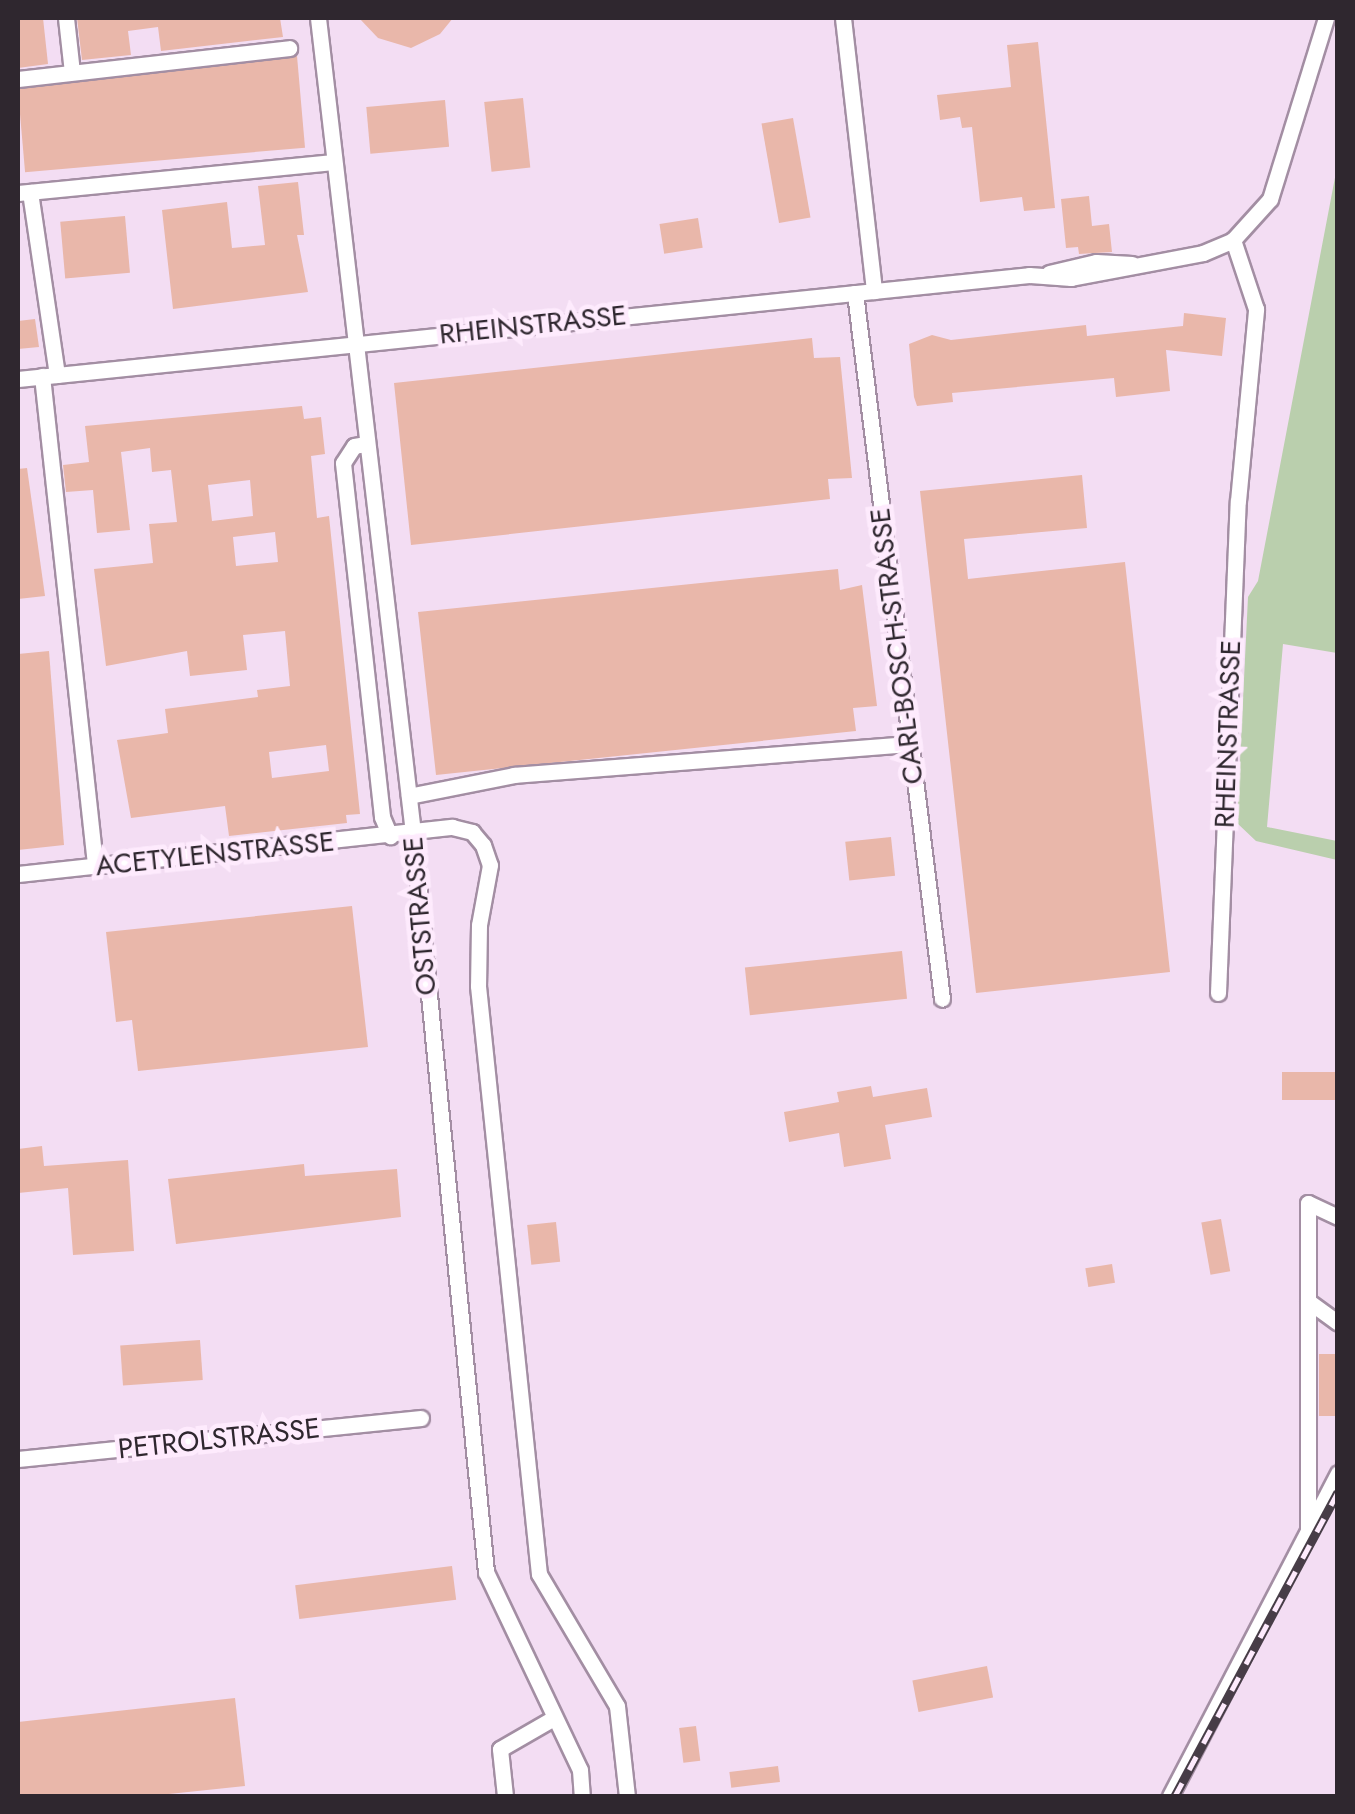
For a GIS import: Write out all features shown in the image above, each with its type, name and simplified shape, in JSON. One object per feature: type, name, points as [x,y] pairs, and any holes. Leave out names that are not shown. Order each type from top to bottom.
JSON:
[{"type":"street","points":[[66,18],[72,72]]},
{"type":"street","name":"OSTSTRASSE","points":[[318,18],[353,344],[409,796],[486,1572],[580,1770],[582,1796]]},
{"type":"street","points":[[843,18],[874,291]]},
{"type":"street","points":[[1233,240],[1270,199],[1282,175],[1326,18]]},
{"type":"street","points":[[18,79],[288,48]]},
{"type":"street","points":[[95,865],[50,376],[24,193],[333,162]]},
{"type":"street","name":"RHEINSTRASSE","points":[[18,379],[1097,269],[1203,253],[1233,240],[1256,309],[1238,501],[1218,994]]},
{"type":"street","name":"CARL-BOSCH-STRASSE","points":[[855,293],[942,998]]},
{"type":"street","points":[[366,444],[354,446],[343,463],[382,817],[390,836]]},
{"type":"street","points":[[409,796],[514,775],[908,744]]},
{"type":"street","name":"ACETYLENSTRASSE","points":[[18,874],[452,827],[472,832],[490,865],[479,925],[478,986],[539,1574],[617,1706],[627,1796]]},
{"type":"street","points":[[1308,1536],[1308,1202],[1338,1217]]},
{"type":"street","points":[[1308,1301],[1338,1323]]},
{"type":"street","name":"PETROLSTRASSE","points":[[18,1459],[420,1418]]},
{"type":"street","points":[[1170,1796],[1338,1472]]},
{"type":"street","points":[[505,1796],[500,1748],[554,1718]]},
{"type":"green space","points":[[1337,167],[1337,653],[1283,644],[1267,827],[1337,841],[1337,860],[1256,841],[1237,823],[1248,597],[1258,581]]},
{"type":"building","points":[[18,18],[43,18],[48,64],[18,68]]},
{"type":"building","points":[[77,18],[280,18],[283,37],[161,51],[158,27],[128,31],[131,55],[82,60]]},
{"type":"building","points":[[359,18],[453,18],[440,34],[411,48],[378,38]]},
{"type":"building","points":[[1038,42],[1055,208],[1024,211],[1022,197],[980,202],[972,127],[962,128],[960,117],[940,120],[937,95],[1011,87],[1007,45]]},
{"type":"building","points":[[297,56],[305,148],[25,172],[18,80]]},
{"type":"building","points":[[523,98],[530,168],[492,172],[484,102]]},
{"type":"building","points":[[445,100],[449,147],[370,154],[366,107]]},
{"type":"building","points":[[793,118],[811,217],[779,223],[761,124]]},
{"type":"building","points":[[298,182],[304,235],[297,235],[308,292],[173,309],[162,210],[227,202],[232,248],[265,245],[258,186]]},
{"type":"building","points":[[1089,196],[1092,226],[1109,224],[1112,252],[1079,254],[1078,247],[1066,248],[1061,199]]},
{"type":"building","points":[[125,216],[130,273],[65,278],[60,222]]},
{"type":"building","points":[[698,218],[703,248],[664,254],[659,224]]},
{"type":"building","points":[[1184,313],[1226,318],[1222,356],[1166,350],[1170,391],[1116,397],[1114,378],[952,393],[953,402],[917,406],[914,397],[909,344],[932,335],[951,340],[1086,325],[1087,336],[1183,326]]},
{"type":"building","points":[[35,319],[39,347],[18,349],[18,321]]},
{"type":"building","points":[[812,338],[814,358],[840,357],[852,478],[828,479],[830,499],[411,545],[394,383]]},
{"type":"building","points":[[302,406],[304,419],[321,417],[325,454],[311,456],[317,518],[329,516],[360,814],[346,815],[347,823],[229,836],[225,806],[131,818],[117,740],[168,733],[165,709],[258,697],[257,690],[290,686],[285,631],[243,635],[247,670],[190,676],[187,651],[106,666],[94,569],[153,563],[149,524],[177,522],[171,470],[152,472],[150,448],[121,452],[130,530],[97,533],[93,490],[66,492],[63,465],[89,462],[85,426]],"holes":[[[250,480],[253,516],[212,521],[208,485]],[[275,532],[278,562],[236,566],[233,537]],[[326,745],[329,771],[272,778],[269,752]]]},
{"type":"building","points":[[27,468],[45,596],[18,599],[18,469]]},
{"type":"building","points":[[1082,475],[1087,528],[964,539],[968,579],[1125,562],[1170,972],[976,993],[920,491]]},
{"type":"building","points":[[838,569],[840,590],[862,585],[877,706],[853,708],[856,731],[436,775],[418,612]]},
{"type":"building","points":[[49,651],[64,845],[18,850],[18,654]]},
{"type":"building","points":[[891,837],[895,876],[849,881],[845,842]]},
{"type":"building","points":[[352,906],[368,1047],[138,1071],[132,1020],[116,1022],[106,932]]},
{"type":"building","points":[[902,951],[907,999],[750,1015],[745,968]]},
{"type":"building","points":[[1282,1072],[1338,1072],[1338,1100],[1282,1100]]},
{"type":"building","points":[[871,1086],[873,1097],[927,1088],[932,1117],[885,1125],[891,1159],[844,1167],[839,1133],[789,1142],[784,1112],[839,1102],[837,1092]]},
{"type":"building","points":[[42,1146],[44,1166],[128,1160],[134,1251],[73,1255],[68,1188],[18,1193],[18,1149]]},
{"type":"building","points":[[304,1164],[305,1176],[397,1169],[401,1217],[176,1244],[168,1179]]},
{"type":"building","points":[[1221,1219],[1230,1271],[1211,1275],[1201,1222]]},
{"type":"building","points":[[556,1222],[560,1262],[531,1265],[527,1225]]},
{"type":"building","points":[[1112,1264],[1115,1283],[1088,1287],[1085,1268]]},
{"type":"building","points":[[200,1340],[203,1380],[123,1385],[120,1346]]},
{"type":"building","points":[[1319,1354],[1338,1354],[1338,1416],[1319,1416]]},
{"type":"building","points":[[452,1566],[456,1600],[299,1619],[295,1585]]},
{"type":"building","points":[[987,1666],[993,1697],[919,1712],[912,1681]]},
{"type":"building","points":[[235,1698],[245,1786],[150,1796],[18,1796],[18,1722]]},
{"type":"building","points":[[696,1726],[700,1761],[683,1763],[679,1728]]},
{"type":"building","points":[[778,1766],[780,1782],[731,1788],[729,1772]]},
{"type":"railway","points":[[1175,1796],[1338,1492]]}]
